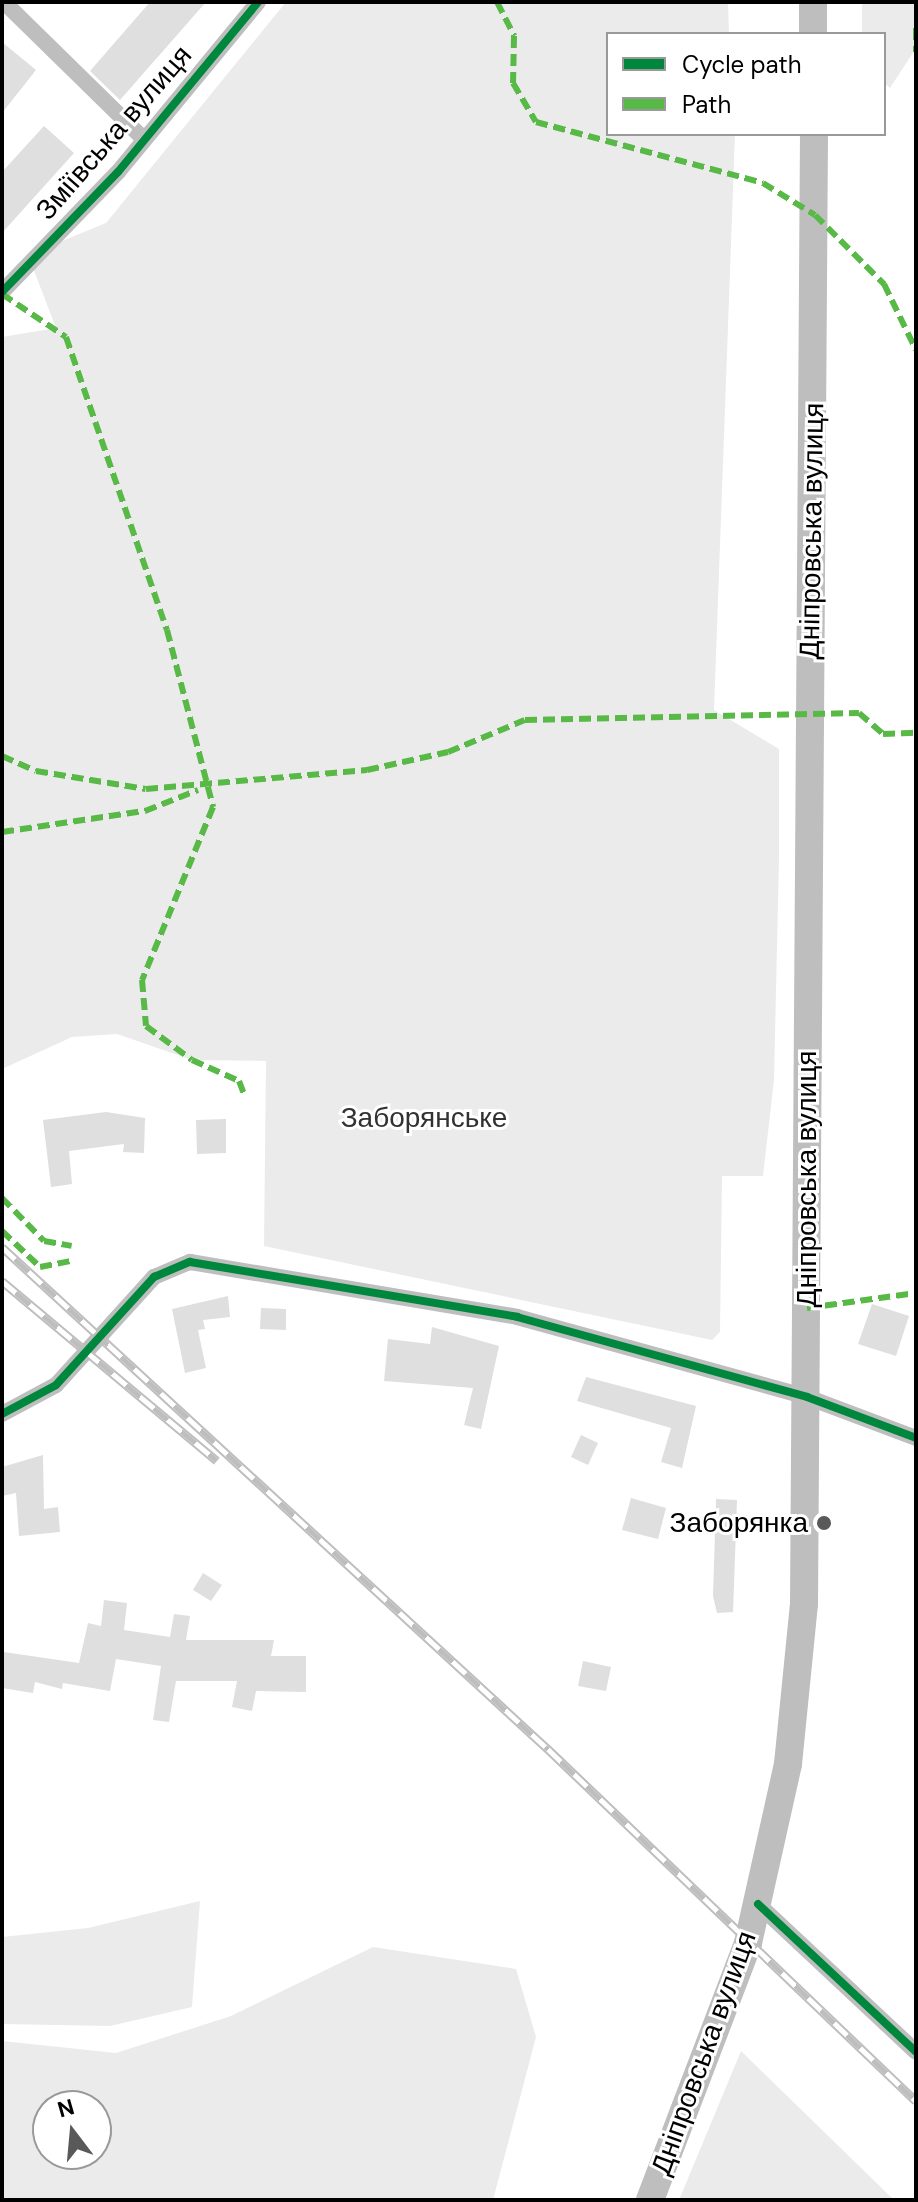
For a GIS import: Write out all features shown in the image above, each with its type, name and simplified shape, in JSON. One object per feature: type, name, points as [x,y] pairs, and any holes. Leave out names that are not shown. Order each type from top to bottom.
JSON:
[{"type":"highway","points":[[813,2],[813,32]]},
{"type":"highway","name":"Дніпровська вулиця","points":[[650,2200],[736,1979],[758,1904],[788,1764],[803,1619],[814,136]]},
{"type":"street","name":"Зміївська вулиця","points":[[2,292],[144,139],[258,2]]},
{"type":"street","points":[[7,7],[144,139]]},
{"type":"street","points":[[2,1414],[56,1385],[154,1277],[190,1262],[517,1317],[807,1397],[916,1438]]},
{"type":"street","points":[[758,1904],[916,2052]]},
{"type":"green space","name":"Заборянське","points":[[286,2],[728,2],[729,32],[606,32],[606,136],[735,136],[714,710],[779,749],[779,858],[774,1080],[763,1176],[722,1176],[720,1332],[712,1340],[264,1246],[266,1061],[192,1060],[117,1034],[72,1037],[2,1069],[2,337],[56,328],[28,255],[106,223]]},
{"type":"green space","points":[[862,2],[916,2],[916,48],[890,88],[886,85],[886,32],[862,32]]},
{"type":"green space","points":[[200,1901],[192,2007],[110,2026],[2,2024],[2,1937],[88,1928]]},
{"type":"green space","points":[[373,1947],[516,1969],[536,2037],[493,2200],[2,2200],[2,2041],[116,2053],[231,2016]]},
{"type":"green space","points":[[741,2051],[894,2200],[679,2200]]},
{"type":"building","points":[[150,2],[206,2],[120,100],[90,71]]},
{"type":"building","points":[[2,42],[36,70],[2,113]]},
{"type":"building","points":[[44,126],[74,153],[2,233],[2,172]]},
{"type":"building","points":[[106,1112],[145,1118],[144,1153],[123,1152],[124,1144],[69,1151],[72,1184],[51,1187],[43,1120]]},
{"type":"building","points":[[226,1119],[226,1153],[197,1154],[196,1120]]},
{"type":"building","points":[[228,1296],[230,1317],[203,1320],[205,1329],[198,1330],[206,1368],[185,1373],[172,1309]]},
{"type":"building","points":[[872,1304],[909,1316],[896,1356],[858,1344]]},
{"type":"building","points":[[261,1308],[286,1309],[286,1330],[260,1329]]},
{"type":"building","points":[[432,1327],[499,1346],[481,1429],[464,1425],[473,1388],[384,1381],[388,1339],[430,1344]]},
{"type":"building","points":[[586,1377],[696,1406],[682,1468],[661,1462],[671,1428],[577,1401]]},
{"type":"building","points":[[581,1435],[598,1443],[588,1465],[571,1457]]},
{"type":"building","points":[[43,1455],[44,1509],[58,1507],[60,1532],[19,1536],[16,1493],[2,1496],[2,1467]]},
{"type":"building","points":[[631,1498],[666,1508],[658,1539],[622,1530]]},
{"type":"building","points":[[716,1499],[737,1500],[733,1612],[717,1613],[713,1596]]},
{"type":"building","points":[[203,1573],[222,1585],[211,1601],[193,1590]]},
{"type":"building","points":[[104,1600],[127,1603],[124,1630],[170,1637],[174,1614],[190,1616],[186,1640],[274,1640],[271,1656],[306,1656],[306,1692],[256,1691],[252,1711],[232,1707],[237,1681],[176,1681],[169,1722],[153,1720],[161,1666],[116,1659],[110,1691],[63,1683],[62,1689],[35,1682],[33,1693],[2,1688],[4,1652],[79,1663],[88,1623],[101,1626]]},
{"type":"building","points":[[583,1661],[611,1667],[606,1691],[578,1686]]},
{"type":"railway","points":[[2,1247],[548,1749],[916,2101]]},
{"type":"railway","points":[[2,1281],[217,1461]]},
{"type":"marked path","points":[[497,2],[514,36],[513,83],[536,122],[763,183],[815,215],[884,284],[916,350]]},
{"type":"marked path","points":[[916,28],[916,52]]},
{"type":"marked path","points":[[2,294],[66,337],[167,630],[213,807],[142,980],[146,1026],[192,1060],[239,1081],[245,1097]]},
{"type":"marked path","points":[[2,756],[36,771],[146,789],[367,770],[448,752],[525,720],[859,713],[883,734],[916,733]]},
{"type":"marked path","points":[[2,832],[145,811],[198,790]]},
{"type":"marked path","points":[[2,1198],[44,1241],[72,1246]]},
{"type":"marked path","points":[[2,1231],[40,1267],[71,1261]]},
{"type":"marked path","points":[[807,1308],[916,1293]]},
{"type":"cycle path","points":[[2,292],[118,172],[258,2]]},
{"type":"cycle path","points":[[2,1414],[56,1385],[154,1277],[190,1262],[517,1317],[807,1397],[916,1438]]},
{"type":"cycle path","points":[[758,1904],[916,2052]]},
{"type":"place","name":"Заборянка","points":[[824,1523]]}]
